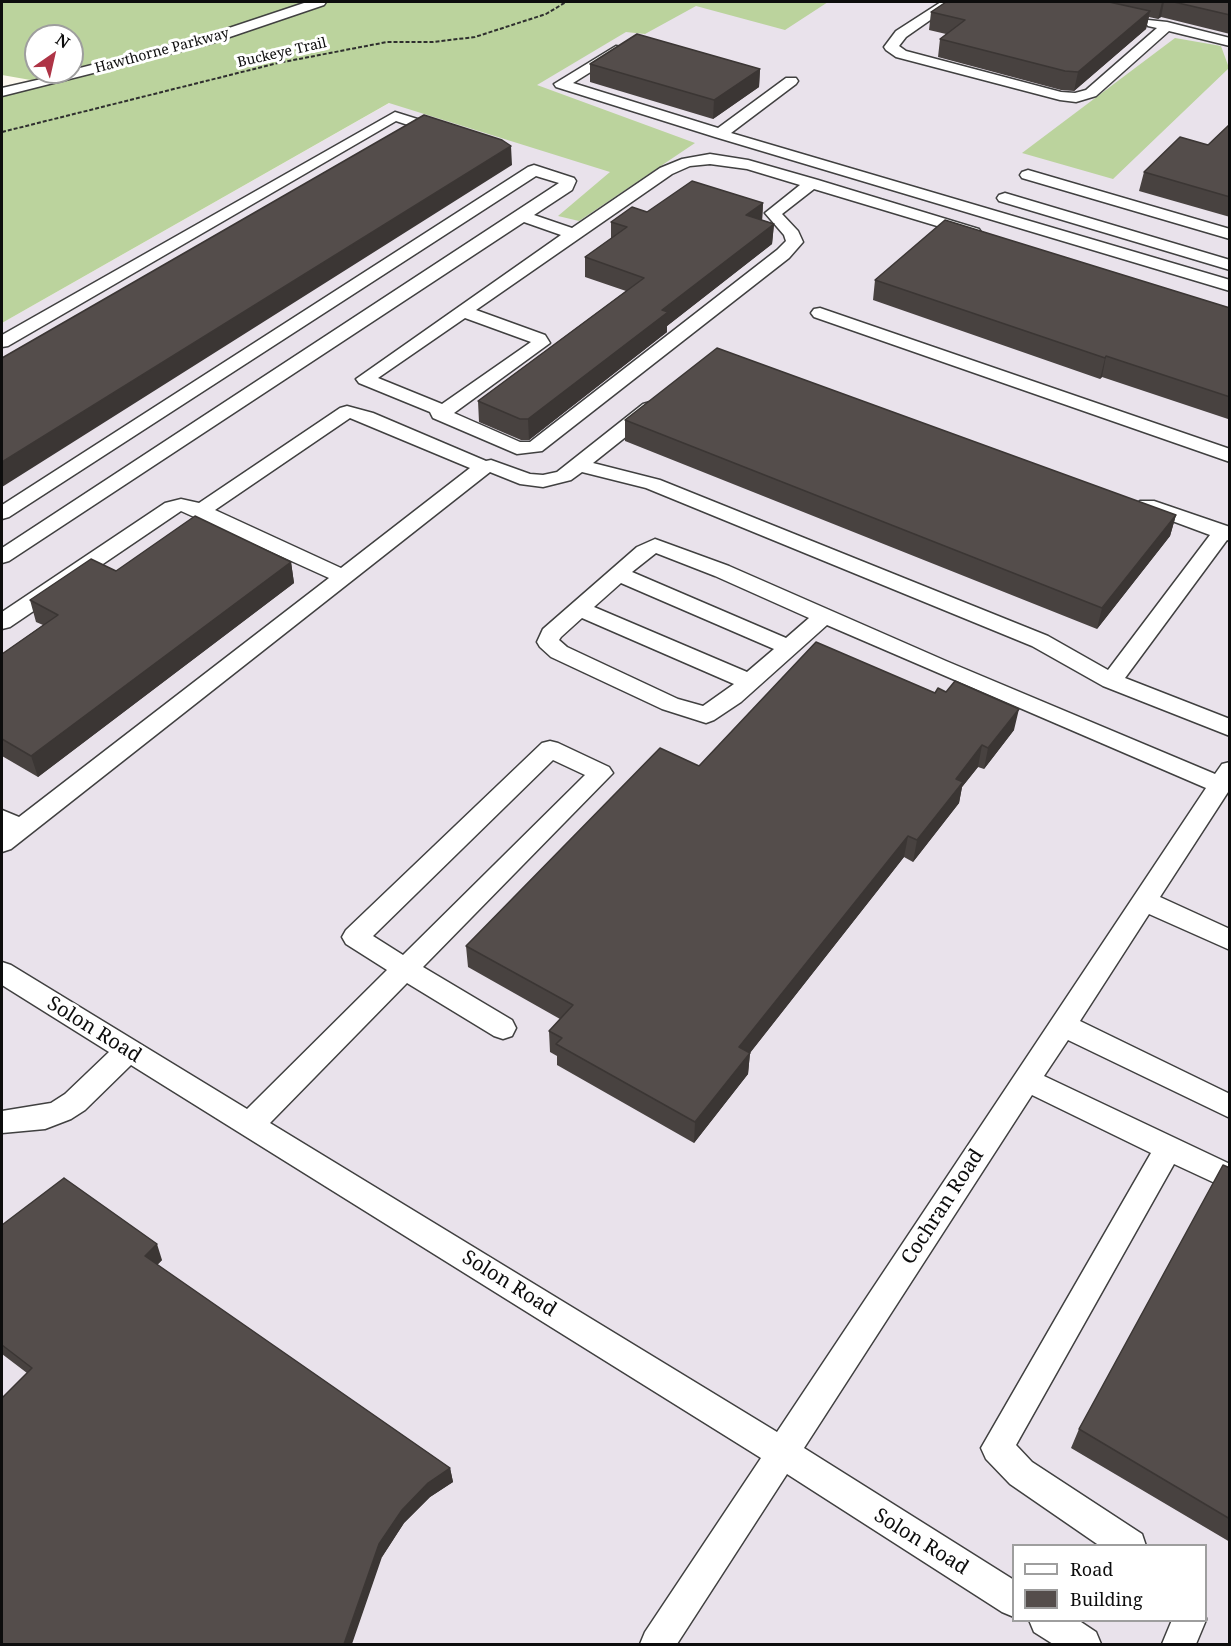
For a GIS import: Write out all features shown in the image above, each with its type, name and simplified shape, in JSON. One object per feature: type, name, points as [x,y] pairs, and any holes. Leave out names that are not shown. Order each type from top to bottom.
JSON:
[{"type":"street","name":"Hawthorne Parkway","points":[[2,92],[207,40],[319,2]]},
{"type":"street","points":[[949,2],[901,34],[891,47],[901,54],[1060,96],[1076,98],[1091,93],[1167,26]]},
{"type":"street","points":[[1136,19],[1230,42]]},
{"type":"street","points":[[631,40],[561,84],[720,134],[1230,286]]},
{"type":"street","points":[[720,134],[791,81]]},
{"type":"street","points":[[2,342],[395,116],[458,136]]},
{"type":"street","points":[[2,557],[566,187],[568,181],[534,170],[517,159]]},
{"type":"street","points":[[812,183],[773,213],[792,234],[795,242],[789,248],[535,447],[517,448],[440,414],[438,409],[365,379],[666,171],[687,162],[710,159],[748,165],[812,183],[993,238]]},
{"type":"street","points":[[2,513],[534,170]]},
{"type":"street","points":[[1028,175],[1230,234]]},
{"type":"street","points":[[1005,198],[1230,265]]},
{"type":"street","points":[[522,216],[574,234]]},
{"type":"street","points":[[440,414],[541,343],[539,339],[463,311]]},
{"type":"street","points":[[820,313],[1230,456]]},
{"type":"street","points":[[210,379],[248,395]]},
{"type":"street","points":[[8,830],[344,577],[483,468],[491,466],[527,480],[543,481],[564,476],[664,397]]},
{"type":"street","points":[[200,511],[347,412],[470,460],[483,468]]},
{"type":"street","points":[[579,465],[653,484],[1040,641],[1110,681],[1230,728]]},
{"type":"street","points":[[1110,681],[1226,533],[1133,500]]},
{"type":"street","points":[[2,622],[172,507],[189,506],[344,577]]},
{"type":"street","points":[[824,616],[734,697],[706,715],[670,704],[559,652],[548,642],[551,634],[644,551],[655,544],[722,571],[1223,788]]},
{"type":"street","points":[[618,574],[789,647]]},
{"type":"street","points":[[579,609],[750,682]]},
{"type":"street","points":[[250,1125],[405,969],[601,773],[550,749],[355,937],[405,969],[503,1028]]},
{"type":"street","name":"Cochran Road","points":[[657,1644],[1144,901],[1223,788]]},
{"type":"street","points":[[1144,901],[1230,940]]},
{"type":"street","name":"Solon Road","points":[[2,972],[782,1453],[1012,1599]]},
{"type":"street","points":[[1063,1025],[1230,1107]]},
{"type":"street","points":[[2,1122],[45,1117],[61,1111],[75,1102],[128,1051]]},
{"type":"street","points":[[1027,1080],[1230,1178]]},
{"type":"street","points":[[1128,1544],[1021,1473],[997,1448],[1169,1148]]},
{"type":"street","points":[[1049,1622],[1084,1644]]},
{"type":"street","points":[[1179,1644],[1188,1622]]},
{"type":"path","name":"Buckeye Trail","points":[[2,132],[278,63],[387,42],[433,42],[475,37],[546,14],[566,2]]},
{"type":"shaded area","points":[[632,2],[1229,2],[1229,1644],[2,1644],[2,323],[428,81]]},
{"type":"green space","points":[[2,2],[828,2],[785,30],[696,6],[645,34],[626,32],[537,85],[695,143],[579,221],[558,216],[610,172],[389,103],[2,323],[2,92],[34,84],[84,84],[84,24],[24,24],[24,79],[2,75]]},
{"type":"green space","points":[[1175,38],[1221,46],[1229,68],[1113,179],[1022,153]]},
{"type":"building","points":[[946,2],[1109,2],[1150,11],[1078,72],[1065,71],[940,39],[965,20],[931,12]]},
{"type":"building","points":[[1174,2],[1230,2],[1230,15]]},
{"type":"building","points":[[637,34],[760,69],[714,100],[590,64]]},
{"type":"building","points":[[424,115],[502,140],[511,146],[2,462],[2,358]]},
{"type":"building","points":[[1230,124],[1230,197],[1144,172],[1180,137],[1208,145]]},
{"type":"building","points":[[692,181],[763,203],[746,215],[774,224],[662,310],[668,312],[528,419],[520,419],[478,401],[644,278],[585,257],[627,227],[611,222],[632,207],[647,212]]},
{"type":"building","points":[[945,220],[1230,308],[1230,397],[1106,356],[1105,358],[875,280]]},
{"type":"building","points":[[717,348],[1176,515],[1102,608],[625,420]]},
{"type":"building","points":[[195,516],[291,562],[31,756],[2,739],[2,654],[58,615],[30,600],[91,559],[116,571]]},
{"type":"building","points":[[816,642],[935,693],[938,688],[946,692],[955,681],[1019,709],[988,748],[982,745],[956,779],[963,782],[917,840],[908,836],[739,1047],[750,1053],[695,1122],[556,1044],[562,1038],[549,1031],[573,1005],[466,946],[660,748],[699,766]]},
{"type":"building","points":[[1223,1165],[1230,1168],[1230,1519],[1079,1429]]},
{"type":"building","points":[[64,1178],[157,1244],[145,1256],[450,1468],[428,1483],[402,1510],[379,1544],[344,1644],[2,1644],[2,1398],[32,1368],[2,1345],[2,1225]]}]
